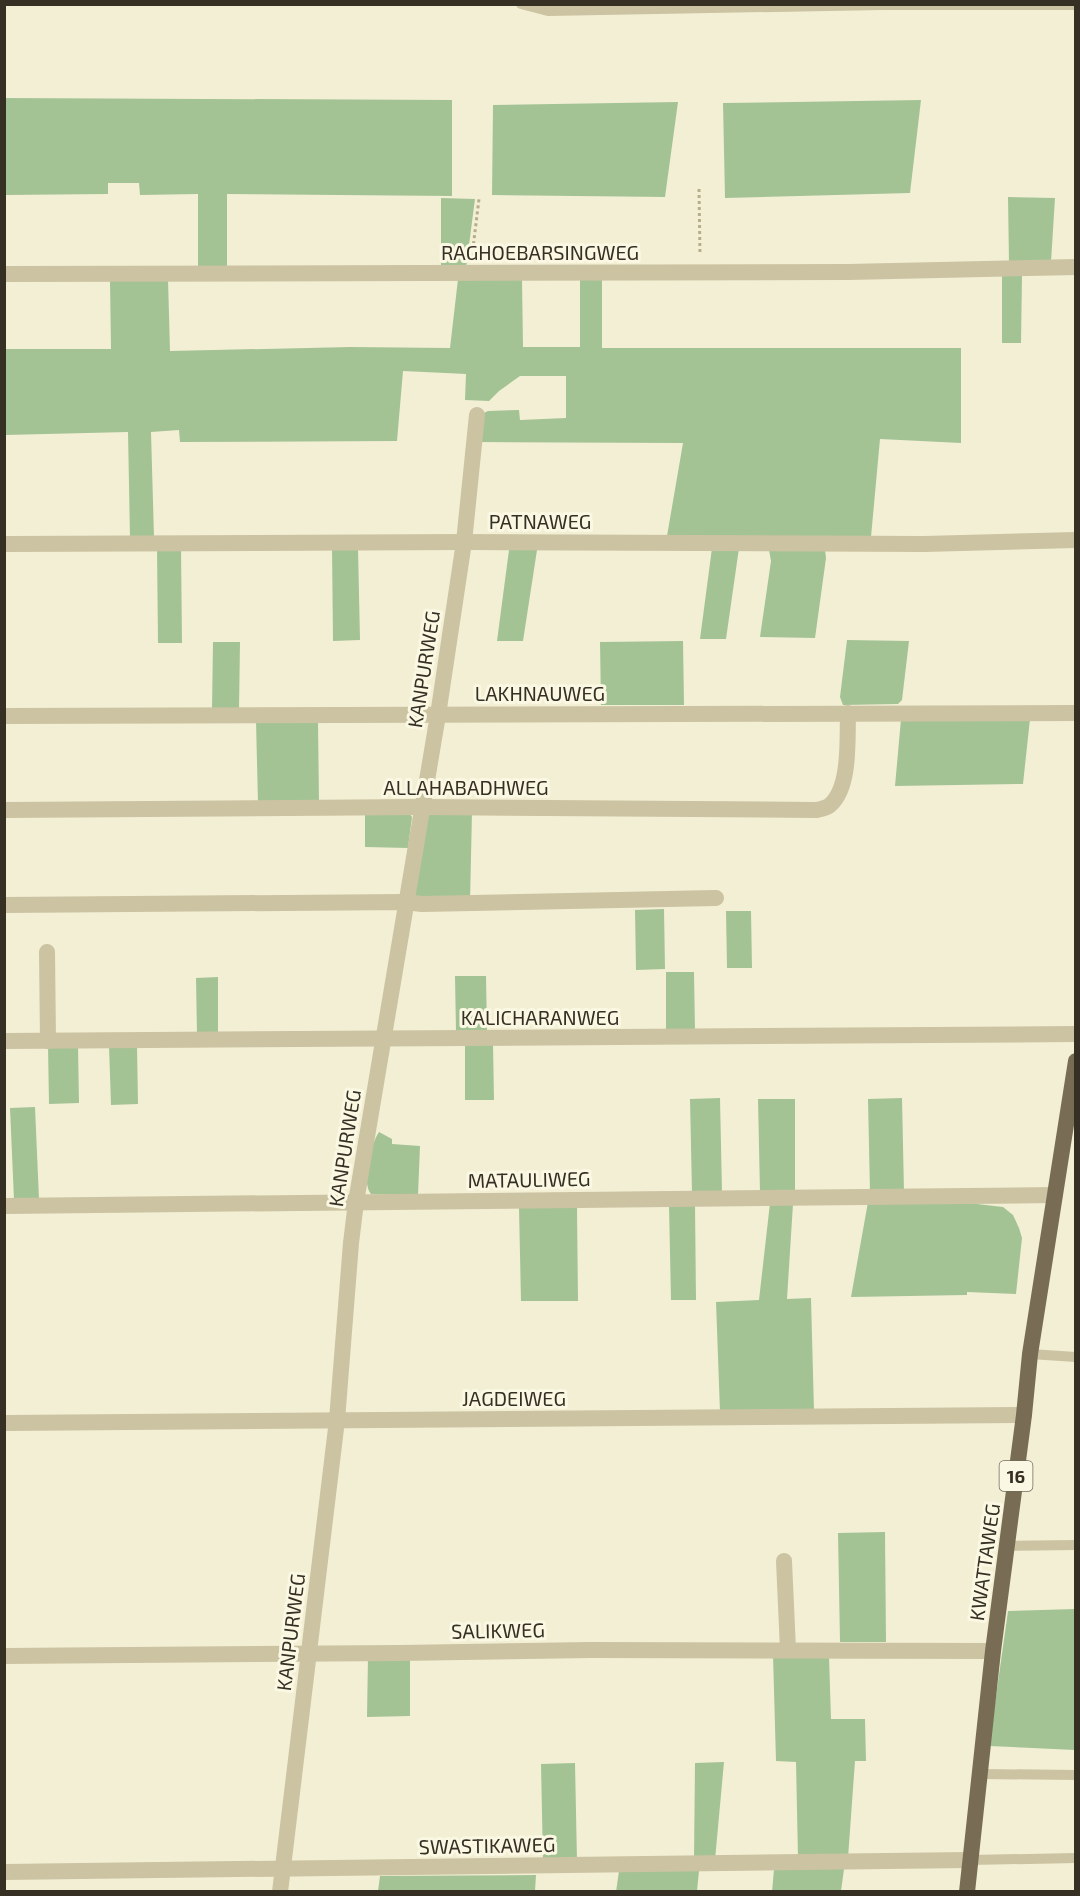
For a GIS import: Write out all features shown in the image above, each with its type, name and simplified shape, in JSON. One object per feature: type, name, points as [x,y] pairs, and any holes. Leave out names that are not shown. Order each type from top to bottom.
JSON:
[{"type":"main road","name":"KWATTAWEG","points":[[967,1892],[993,1651],[1024,1415],[1029,1354],[1076,1061]]},
{"type":"street","name":"RAGHOEBARSINGWEG","points":[[4,274],[848,272],[1076,267]]},
{"type":"street","name":"KANPURWEG","points":[[280,1892],[337,1420],[356,1202],[438,715],[464,542],[477,415]]},
{"type":"street","name":"PATNAWEG","points":[[4,544],[464,542],[924,544],[1076,540]]},
{"type":"street","name":"ALLAHABADHWEG","points":[[4,810],[421,807],[817,810],[830,806],[842,787],[848,713]]},
{"type":"street","name":"LAKHNAUWEG","points":[[4,716],[1076,713]]},
{"type":"street","points":[[4,905],[405,902],[422,904],[716,898]]},
{"type":"street","points":[[47,952],[48,1041]]},
{"type":"street","name":"KALICHARANWEG","points":[[4,1041],[1076,1034]]},
{"type":"street","name":"MATAULIWEG","points":[[4,1206],[1054,1195]]},
{"type":"street","name":"JAGDEIWEG","points":[[4,1423],[1024,1415]]},
{"type":"street","points":[[784,1561],[788,1650]]},
{"type":"street","name":"SALIKWEG","points":[[4,1656],[591,1650],[993,1651]]},
{"type":"street","name":"SWASTIKAWEG","points":[[4,1872],[970,1860]]},
{"type":"lane","points":[[521,4],[548,11],[882,5],[1076,5]]},
{"type":"lane","points":[[1029,1354],[1076,1357]]},
{"type":"lane","points":[[1007,1546],[1076,1545]]},
{"type":"lane","points":[[981,1774],[1076,1775]]},
{"type":"lane","points":[[970,1860],[1076,1858]]},
{"type":"path","points":[[699,189],[700,272]]},
{"type":"path","points":[[470,273],[479,199]]},
{"type":"green space","points":[[4,98],[452,100],[452,196],[227,194],[227,268],[198,268],[198,194],[140,195],[139,183],[108,183],[108,194],[5,195]]},
{"type":"green space","points":[[921,100],[910,193],[725,198],[723,103]]},
{"type":"green space","points":[[678,102],[665,197],[492,195],[493,105]]},
{"type":"green space","points":[[1008,197],[1055,198],[1051,262],[1009,263]]},
{"type":"green space","points":[[441,198],[475,199],[466,268],[441,268]]},
{"type":"green space","points":[[1002,275],[1022,275],[1021,343],[1002,343]]},
{"type":"green space","points":[[168,279],[170,351],[350,347],[450,348],[458,279],[522,279],[523,347],[580,347],[580,279],[602,280],[602,348],[961,348],[961,443],[880,439],[871,537],[667,536],[683,443],[478,442],[482,414],[488,411],[519,410],[520,420],[566,418],[566,376],[520,376],[489,401],[465,400],[466,374],[403,371],[397,441],[180,442],[179,430],[151,432],[154,537],[130,538],[128,432],[5,435],[4,349],[111,349],[110,280]]},
{"type":"green space","points":[[181,547],[182,643],[158,643],[157,548]]},
{"type":"green space","points":[[332,548],[358,548],[360,640],[333,641]]},
{"type":"green space","points":[[712,548],[739,548],[726,639],[700,639]]},
{"type":"green space","points":[[509,550],[537,550],[523,641],[497,641]]},
{"type":"green space","points":[[769,550],[825,550],[826,558],[815,638],[760,637],[771,561]]},
{"type":"green space","points":[[847,640],[909,641],[902,700],[898,704],[843,705],[840,697]]},
{"type":"green space","points":[[683,641],[684,705],[601,705],[600,642]]},
{"type":"green space","points":[[213,642],[240,642],[239,710],[212,709]]},
{"type":"green space","points":[[901,719],[1030,719],[1023,784],[895,786]]},
{"type":"green space","points":[[256,721],[318,721],[319,802],[258,803]]},
{"type":"green space","points":[[365,812],[409,813],[412,817],[408,848],[365,847]]},
{"type":"green space","points":[[472,812],[470,902],[413,897],[427,813]]},
{"type":"green space","points":[[664,909],[665,969],[636,970],[635,910]]},
{"type":"green space","points":[[726,911],[751,911],[752,968],[727,968]]},
{"type":"green space","points":[[666,972],[694,972],[695,1031],[666,1031]]},
{"type":"green space","points":[[455,976],[486,976],[487,1031],[456,1031]]},
{"type":"green space","points":[[218,977],[218,1034],[197,1034],[196,978]]},
{"type":"green space","points":[[465,1043],[493,1043],[494,1100],[465,1100]]},
{"type":"green space","points":[[48,1046],[78,1046],[79,1103],[49,1104]]},
{"type":"green space","points":[[109,1046],[137,1046],[138,1104],[111,1105]]},
{"type":"green space","points":[[720,1098],[722,1192],[692,1193],[690,1099]]},
{"type":"green space","points":[[902,1098],[904,1192],[870,1193],[868,1099]]},
{"type":"green space","points":[[758,1099],[795,1099],[795,1193],[760,1193]]},
{"type":"green space","points":[[35,1107],[39,1199],[14,1200],[10,1108]]},
{"type":"green space","points":[[379,1132],[392,1139],[392,1144],[420,1146],[418,1195],[371,1194],[368,1188],[367,1172],[370,1154]]},
{"type":"green space","points":[[868,1202],[977,1204],[1003,1207],[1013,1215],[1022,1238],[1016,1294],[967,1292],[967,1295],[851,1297]]},
{"type":"green space","points":[[770,1203],[793,1204],[787,1299],[811,1298],[814,1411],[720,1412],[716,1302],[759,1300]]},
{"type":"green space","points":[[695,1204],[696,1300],[671,1300],[669,1205]]},
{"type":"green space","points":[[577,1207],[578,1301],[521,1301],[519,1208]]},
{"type":"green space","points":[[885,1532],[886,1642],[840,1642],[838,1533]]},
{"type":"green space","points":[[1075,1609],[1075,1750],[989,1746],[1008,1611]]},
{"type":"green space","points":[[773,1655],[829,1656],[831,1719],[865,1719],[866,1761],[855,1761],[848,1858],[798,1858],[796,1762],[776,1761]]},
{"type":"green space","points":[[368,1657],[410,1657],[410,1716],[367,1717]]},
{"type":"green space","points":[[724,1762],[715,1860],[694,1860],[695,1763]]},
{"type":"green space","points":[[575,1763],[577,1861],[543,1862],[541,1764]]},
{"type":"green space","points":[[774,1869],[844,1869],[841,1891],[772,1892]]},
{"type":"green space","points":[[619,1871],[699,1871],[697,1891],[616,1892]]},
{"type":"green space","points":[[536,1875],[535,1891],[378,1891],[380,1876]]}]
